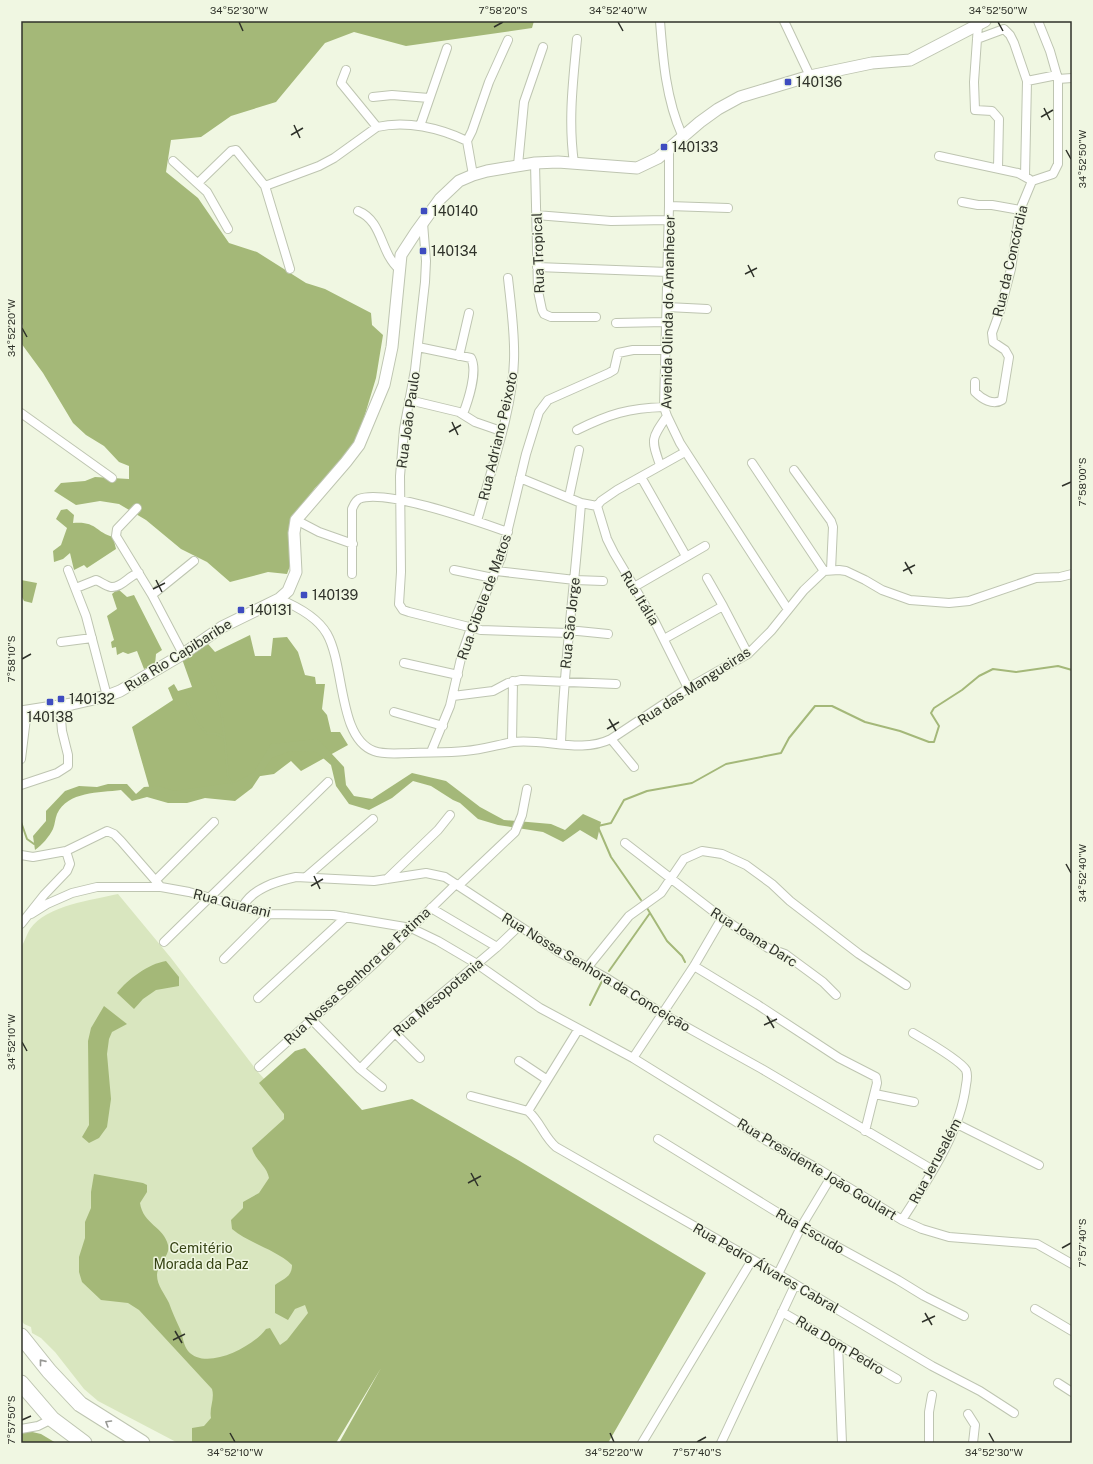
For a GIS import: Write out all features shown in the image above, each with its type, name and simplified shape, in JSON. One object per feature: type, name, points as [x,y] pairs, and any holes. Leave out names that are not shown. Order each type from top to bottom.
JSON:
[{"type":"highway","points":[[21,1336],[49,1371],[80,1404],[142,1443]]},
{"type":"highway","points":[[21,1383],[52,1419],[81,1442]]},
{"type":"street","points":[[660,21],[665,78],[672,110],[682,135]]},
{"type":"street","points":[[784,21],[810,76]]},
{"type":"street","points":[[940,156],[998,168],[1029,178],[1053,174],[1058,164],[1058,77],[1050,51],[1038,21]]},
{"type":"street","points":[[279,599],[288,591],[296,572],[294,533],[296,520],[359,445],[369,423],[388,370],[401,255],[449,189],[473,174],[535,163],[574,163],[637,168],[658,158],[682,135],[718,109],[740,97],[810,76],[872,63],[910,60],[982,23]]},
{"type":"street","points":[[982,23],[977,39],[974,82],[975,110],[992,111],[999,119],[998,168]]},
{"type":"street","points":[[977,39],[1000,29],[1004,29],[1007,31],[1014,43],[1026,80],[1028,96],[1029,178]]},
{"type":"street","points":[[574,163],[570,134],[571,94],[577,39]]},
{"type":"street","points":[[473,174],[467,141],[489,82],[508,40]]},
{"type":"street","points":[[518,165],[524,102],[543,47]]},
{"type":"street","points":[[420,126],[448,48]]},
{"type":"street","points":[[346,70],[341,83],[377,127]]},
{"type":"street","points":[[1026,80],[1058,77],[1072,78]]},
{"type":"street","points":[[373,97],[392,95],[429,98]]},
{"type":"street","points":[[266,186],[319,166],[334,158],[377,127],[392,125],[420,126],[450,133],[467,141]]},
{"type":"street","name":"Avenida Olinda do Amanhecer","points":[[669,148],[668,272],[664,407],[685,452],[787,608]]},
{"type":"street","points":[[198,183],[227,153],[234,150],[242,155],[266,186],[290,270]]},
{"type":"street","points":[[173,160],[198,183],[212,199],[228,229]]},
{"type":"street","name":"Rua Tropical","points":[[535,163],[537,266],[540,303],[544,314],[557,318],[596,316]]},
{"type":"street","name":"Rua da Concórdia","points":[[974,382],[975,392],[986,401],[995,403],[1002,400],[1009,357],[1005,350],[993,342],[992,333],[1000,311],[1011,269],[1020,210],[1029,178]]},
{"type":"street","points":[[962,202],[1020,210]]},
{"type":"street","points":[[669,206],[728,208]]},
{"type":"street","points":[[358,211],[372,220],[390,260],[399,270]]},
{"type":"street","points":[[536,215],[611,221],[668,220]]},
{"type":"street","name":"Rua João Paulo","points":[[423,223],[426,261],[418,347],[401,454],[401,572],[399,604],[403,610],[471,628]]},
{"type":"street","points":[[537,266],[668,272]]},
{"type":"street","name":"Rua Adriano Peixoto","points":[[477,521],[509,398],[514,362],[513,328],[508,278]]},
{"type":"street","points":[[667,307],[706,309]]},
{"type":"street","points":[[459,356],[469,313]]},
{"type":"street","points":[[616,323],[666,322]]},
{"type":"street","points":[[418,347],[469,357],[473,360],[470,395],[463,414]]},
{"type":"street","name":"Rua Cibele de Matos","points":[[431,752],[443,726],[453,696],[471,628],[494,575],[508,532],[520,478],[542,405],[548,400],[614,370],[618,353],[633,350],[666,350]]},
{"type":"street","points":[[409,400],[463,414],[475,422],[501,431]]},
{"type":"street","points":[[577,430],[599,419],[623,411],[639,408],[664,407]]},
{"type":"street","points":[[21,414],[112,478]]},
{"type":"street","points":[[660,466],[653,440],[667,416]]},
{"type":"street","points":[[569,497],[579,450]]},
{"type":"street","points":[[520,478],[581,503],[597,506],[607,496],[685,452]]},
{"type":"street","points":[[752,463],[828,570]]},
{"type":"street","points":[[794,470],[834,527],[828,570]]},
{"type":"street","points":[[641,477],[686,556]]},
{"type":"street","points":[[352,574],[352,509],[357,500],[382,497],[400,500],[477,521],[508,532]]},
{"type":"street","name":"Rua São Jorge","points":[[561,743],[568,631],[575,580],[581,503]]},
{"type":"street","name":"Rua Itália","points":[[597,506],[607,538],[664,639],[688,688]]},
{"type":"street","points":[[138,508],[116,533],[117,540],[152,595],[182,654]]},
{"type":"street","points":[[296,520],[319,532],[353,544]]},
{"type":"street","points":[[634,587],[705,546]]},
{"type":"street","points":[[152,595],[194,561]]},
{"type":"street","points":[[68,570],[86,616],[107,696]]},
{"type":"street","points":[[454,570],[494,575],[603,581]]},
{"type":"street","points":[[828,570],[839,570],[854,574],[882,590],[910,600],[949,603],[969,601],[1036,578],[1060,577],[1072,574]]},
{"type":"street","name":"Rua das Mangueiras","points":[[279,599],[301,610],[326,633],[339,669],[349,721],[355,737],[362,744],[376,752],[464,752],[512,742],[525,741],[588,746],[599,745],[611,739],[688,688],[748,654],[770,631],[787,608],[828,570]]},
{"type":"street","points":[[76,588],[96,580],[108,586],[116,586],[130,576],[139,573]]},
{"type":"street","points":[[707,578],[724,606],[748,654]]},
{"type":"street","name":"Rua Rio Capibaribe","points":[[24,711],[60,706],[107,696],[134,684],[235,620],[279,599]]},
{"type":"street","points":[[664,639],[724,606]]},
{"type":"street","points":[[471,628],[568,631],[608,634]]},
{"type":"street","points":[[61,642],[92,638]]},
{"type":"street","points":[[404,663],[458,675]]},
{"type":"street","points":[[453,696],[486,692],[513,681],[528,680],[616,684]]},
{"type":"street","points":[[512,742],[513,681]]},
{"type":"street","points":[[21,785],[57,773],[68,766],[68,755],[62,730],[60,706]]},
{"type":"street","points":[[21,759],[24,711]]},
{"type":"street","points":[[394,712],[443,726]]},
{"type":"street","points":[[611,739],[634,767]]},
{"type":"street","points":[[164,942],[328,782]]},
{"type":"street","name":"Rua Nossa Senhora de Fatima","points":[[258,1067],[515,832],[522,815],[527,789]]},
{"type":"street","points":[[387,879],[438,830],[450,815]]},
{"type":"street","points":[[306,877],[373,820]]},
{"type":"street","points":[[21,855],[34,857],[66,850],[110,831],[121,841],[159,884],[214,822]]},
{"type":"street","name":"Rua Joana Darc","points":[[625,843],[722,918],[768,948],[785,954],[823,982],[836,995]]},
{"type":"street","points":[[21,924],[31,914],[44,895],[67,871],[70,864],[66,850]]},
{"type":"street","points":[[587,968],[630,916],[661,893],[684,859],[702,851],[722,854],[746,865],[859,954],[906,985]]},
{"type":"street","name":"Rua Nossa Senhora da Conceição","points":[[243,906],[250,896],[283,879],[306,877],[358,881],[387,879],[426,873],[445,877],[518,927],[608,979],[663,1014],[762,1069],[933,1170]]},
{"type":"street","name":"Rua Guarani","points":[[31,914],[47,904],[72,893],[97,887],[159,884],[269,914],[320,914],[411,928],[438,941],[477,964]]},
{"type":"street","points":[[431,908],[498,947]]},
{"type":"street","points":[[224,959],[269,914]]},
{"type":"street","points":[[258,998],[346,917]]},
{"type":"street","points":[[633,1058],[694,966],[722,918]]},
{"type":"street","name":"Rua Mesopotania","points":[[360,1069],[395,1033],[498,947],[518,927]]},
{"type":"street","name":"Rua Presidente João Goulart","points":[[477,964],[540,1008],[578,1030],[633,1058],[767,1141],[831,1177],[902,1220],[922,1229],[949,1237],[1037,1244],[1072,1264]]},
{"type":"street","points":[[694,966],[758,1005],[832,1054],[873,1075],[877,1079],[875,1094],[865,1131]]},
{"type":"street","points":[[311,1019],[360,1069],[382,1087]]},
{"type":"street","points":[[471,1096],[528,1111],[546,1079],[578,1030]]},
{"type":"street","points":[[395,1033],[420,1058]]},
{"type":"street","name":"Rua Jerusalém","points":[[902,1220],[933,1170],[957,1124],[964,1103],[967,1075],[965,1069],[913,1033]]},
{"type":"street","points":[[519,1061],[546,1079]]},
{"type":"street","points":[[875,1094],[914,1102]]},
{"type":"street","name":"Rua Pedro Álvares Cabral","points":[[528,1111],[537,1119],[556,1147],[778,1274],[932,1366],[980,1391],[1014,1413]]},
{"type":"street","points":[[957,1124],[1039,1165]]},
{"type":"street","name":"Rua Escudo","points":[[658,1139],[801,1227],[898,1280],[924,1296],[964,1316]]},
{"type":"street","points":[[778,1274],[801,1227],[831,1177]]},
{"type":"street","points":[[642,1443],[752,1260]]},
{"type":"street","points":[[721,1443],[795,1285]]},
{"type":"street","points":[[1035,1309],[1072,1331]]},
{"type":"street","name":"Rua Dom Pedro","points":[[782,1312],[897,1378]]},
{"type":"street","points":[[838,1344],[842,1443]]},
{"type":"street","points":[[1058,1382],[1072,1392]]},
{"type":"street","points":[[929,1443],[929,1412],[932,1395]]},
{"type":"street","points":[[968,1414],[975,1425],[973,1443]]},
{"type":"street","points":[[21,1429],[38,1426],[52,1419]]},
{"type":"green space","name":"Cemitério Morada da Paz","points":[[118,894],[171,958],[258,1072],[354,1180],[336,1443],[178,1443],[98,1401],[84,1389],[55,1352],[41,1338],[32,1333],[31,1327],[24,1324],[21,1320],[21,948],[30,929],[47,914],[83,901]]},
{"type":"shaded area","points":[[21,21],[534,21],[532,28],[406,46],[354,32],[325,43],[276,102],[231,116],[201,137],[171,140],[166,172],[198,198],[229,243],[257,252],[306,283],[325,289],[371,313],[372,325],[383,335],[376,378],[354,451],[315,488],[298,510],[298,544],[287,574],[268,572],[230,582],[207,562],[181,549],[146,520],[119,504],[100,501],[76,505],[54,491],[61,483],[85,481],[95,477],[129,479],[129,466],[119,462],[104,446],[86,435],[73,423],[43,373],[21,343],[23,326],[21,321]]},
{"type":"shaded area","points":[[67,509],[74,515],[73,523],[91,525],[113,537],[116,549],[87,568],[84,565],[74,570],[70,553],[63,559],[54,562],[53,551],[61,545],[67,528],[56,519],[61,510]]},
{"type":"shaded area","points":[[21,580],[37,583],[32,603],[24,601],[21,595]]},
{"type":"shaded area","points":[[118,589],[127,597],[134,595],[162,650],[156,654],[155,665],[144,669],[137,651],[128,654],[123,652],[117,655],[116,647],[112,648],[111,642],[114,640],[107,616],[117,609],[112,594]]},
{"type":"shaded area","points":[[250,635],[255,656],[271,656],[273,638],[287,637],[298,652],[305,675],[315,677],[316,684],[325,684],[322,709],[327,715],[331,732],[340,732],[348,745],[301,771],[291,761],[274,774],[247,778],[241,786],[152,797],[132,727],[173,700],[168,688],[174,684],[178,691],[192,687],[182,659],[208,644],[215,652]]},
{"type":"shaded area","points":[[318,739],[344,767],[346,785],[354,796],[372,799],[412,773],[446,781],[480,807],[504,820],[551,824],[565,830],[583,814],[601,822],[597,840],[580,830],[563,842],[543,832],[498,825],[478,819],[460,803],[431,786],[413,781],[392,798],[369,810],[349,804],[336,786],[331,765],[316,752],[290,751],[272,758],[252,788],[235,801],[205,798],[187,803],[168,803],[147,797],[132,801],[121,790],[85,794],[76,797],[62,806],[57,814],[54,827],[51,832],[45,841],[35,850],[33,836],[46,821],[46,811],[65,791],[79,786],[97,787],[108,784],[127,784],[136,794],[144,787],[158,786],[174,791],[237,782],[254,772],[271,744]]},
{"type":"shaded area","points":[[166,961],[179,977],[179,986],[156,990],[143,999],[134,1009],[117,993],[145,969],[152,965]]},
{"type":"shaded area","points":[[104,1006],[127,1024],[112,1032],[109,1039],[107,1054],[111,1099],[107,1127],[99,1138],[89,1143],[82,1137],[89,1125],[88,1041],[91,1028]]},
{"type":"shaded area","points":[[305,1048],[362,1110],[412,1099],[518,1160],[706,1273],[608,1443],[339,1443],[381,1368],[336,1443],[192,1443],[192,1428],[204,1426],[211,1418],[213,1396],[212,1389],[139,1310],[128,1303],[101,1300],[82,1282],[79,1272],[79,1257],[85,1238],[85,1222],[91,1208],[91,1192],[94,1174],[147,1185],[147,1192],[140,1203],[142,1210],[149,1221],[166,1239],[168,1245],[168,1253],[159,1267],[157,1279],[169,1303],[188,1351],[196,1357],[206,1359],[217,1358],[241,1349],[260,1336],[266,1329],[270,1328],[280,1345],[287,1340],[308,1313],[305,1305],[295,1309],[288,1320],[275,1313],[275,1285],[286,1278],[292,1269],[292,1265],[285,1259],[247,1239],[232,1229],[231,1220],[243,1208],[243,1202],[259,1193],[269,1178],[266,1170],[252,1148],[284,1119],[284,1114],[259,1083],[295,1051]]},
{"type":"shaded area","points":[[28,1431],[41,1434],[56,1443],[21,1443],[21,1432]]},
{"type":"waterway","points":[[598,826],[611,823],[624,800],[647,791],[692,783],[726,764],[781,753],[789,738],[815,706],[832,706],[865,722],[900,731],[929,742],[934,742],[939,726],[931,713],[934,708],[962,690],[979,676],[993,669],[1016,672],[1058,666],[1072,670]]},
{"type":"waterway","points":[[209,675],[221,710],[228,776],[232,784]]},
{"type":"waterway","points":[[187,702],[198,723],[206,733],[217,734],[223,737]]},
{"type":"waterway","points":[[21,822],[27,839],[34,844],[35,843]]},
{"type":"waterway","points":[[598,827],[611,857],[641,900]]},
{"type":"waterway","points":[[647,908],[667,941],[682,956],[685,962]]},
{"type":"waterway","points":[[609,971],[650,913]]},
{"type":"waterway","points":[[590,1005],[602,981]]},
{"type":"place","name":"140136","points":[[788,82]]},
{"type":"place","name":"140133","points":[[664,147]]},
{"type":"place","name":"140140","points":[[424,211]]},
{"type":"place","name":"140134","points":[[423,251]]},
{"type":"place","name":"140139","points":[[304,595]]},
{"type":"place","name":"140131","points":[[241,610]]},
{"type":"place","name":"140132","points":[[61,699]]},
{"type":"place","name":"140138","points":[[50,702]]}]
